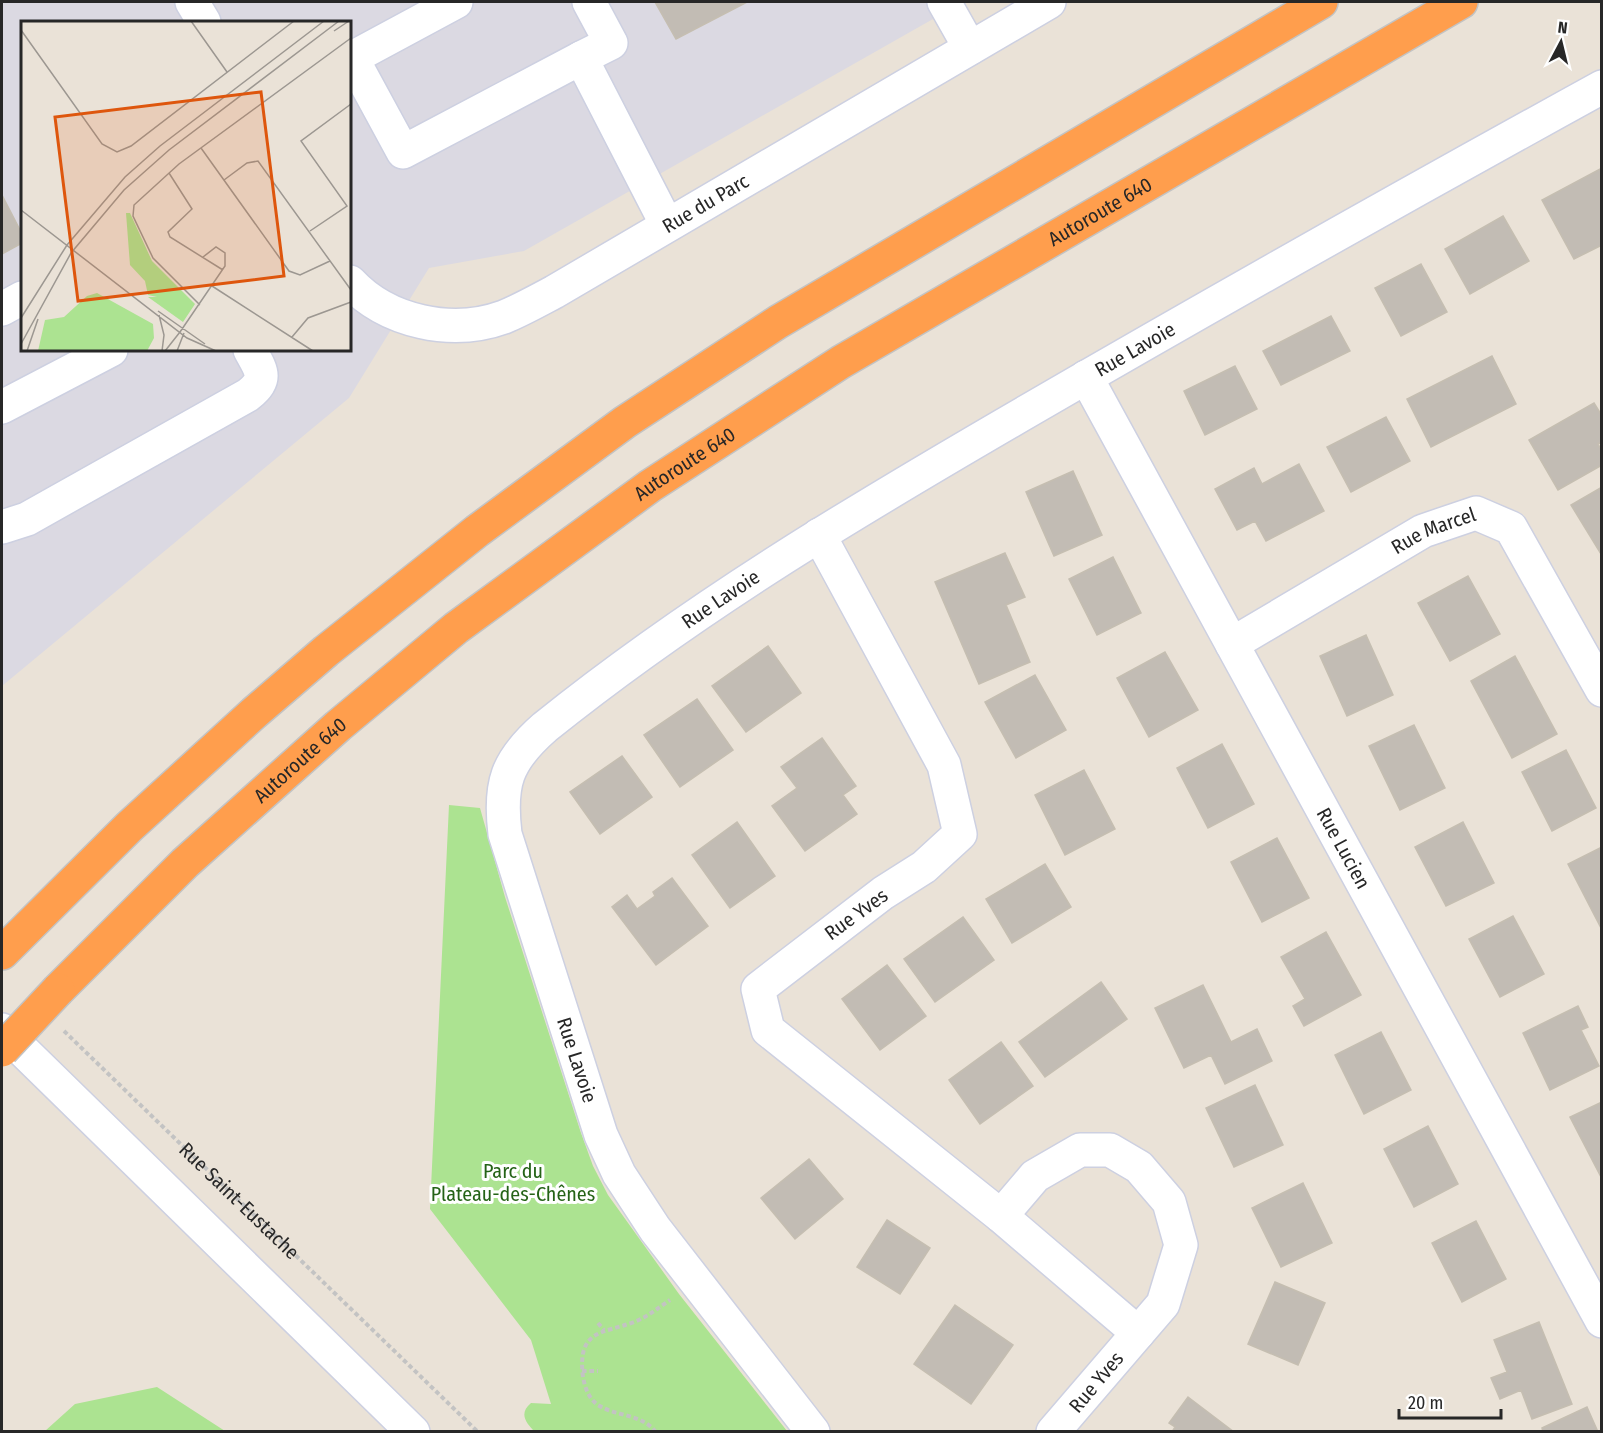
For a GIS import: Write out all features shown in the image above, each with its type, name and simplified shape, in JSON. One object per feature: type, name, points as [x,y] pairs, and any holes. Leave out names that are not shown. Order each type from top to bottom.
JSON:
[{"type":"highway","points":[[6,948],[129,827],[326,651],[477,531],[625,422],[788,316],[1321,2]]},
{"type":"highway","name":"Autoroute 640","points":[[2,1050],[58,990],[185,863],[338,726],[456,628],[622,506],[709,446],[841,362],[1461,2]]},
{"type":"street","points":[[192,2],[203,21]]},
{"type":"street","points":[[456,2],[351,59],[403,152],[611,42],[588,2]]},
{"type":"street","points":[[944,2],[970,48]]},
{"type":"street","name":"Rue du Parc","points":[[351,283],[374,302],[412,320],[436,325],[460,325],[502,317],[554,292],[1049,2]]},
{"type":"street","points":[[580,58],[667,225]]},
{"type":"street","name":"Rue Lavoie","points":[[813,1431],[655,1229],[619,1174],[601,1135],[511,857],[502,809],[503,790],[508,773],[524,747],[544,727],[623,666],[769,565],[1086,376],[1602,87]]},
{"type":"street","points":[[2,309],[21,299]]},
{"type":"street","points":[[2,407],[109,351]]},
{"type":"street","points":[[2,527],[27,519],[248,395],[258,387],[262,377],[251,351]]},
{"type":"street","name":"Rue Lucien","points":[[1086,376],[1602,1321]]},
{"type":"street","name":"Rue Marcel","points":[[1232,644],[1422,531],[1476,513],[1511,528],[1602,690]]},
{"type":"street","name":"Rue Yves","points":[[819,535],[944,765],[960,834],[924,867],[883,893],[758,988],[768,1030],[1001,1216],[1138,1333]]},
{"type":"street","points":[[2,1030],[413,1431]]},
{"type":"street","name":"Rue Yves","points":[[1001,1216],[1035,1176],[1080,1150],[1110,1150],[1139,1167],[1169,1202],[1181,1245],[1163,1304],[1053,1431]]},
{"type":"path","name":"Rue Saint-Eustache","points":[[61,1028],[478,1431]]},
{"type":"path","points":[[656,1431],[645,1421],[609,1410],[597,1404],[589,1396],[582,1371],[586,1344],[604,1330],[645,1317],[679,1294]]},
{"type":"path","points":[[598,1323],[604,1330]]},
{"type":"path","points":[[582,1371],[598,1371]]},
{"type":"shaded area","points":[[2,2],[963,2],[524,251],[429,268],[349,398],[2,686]]},
{"type":"green space","name":"Parc du Plateau-des-Chênes","points":[[449,805],[480,808],[505,897],[581,1133],[593,1166],[608,1195],[679,1294],[787,1431],[535,1432],[528,1425],[524,1414],[531,1403],[551,1404],[531,1340],[430,1209]]},
{"type":"green space","points":[[157,1387],[225,1431],[45,1431],[75,1404]]},
{"type":"building","points":[[655,2],[747,2],[676,39]]},
{"type":"building","points":[[1602,168],[1602,245],[1574,259],[1542,200]]},
{"type":"building","points":[[2,195],[21,232],[21,244],[2,254]]},
{"type":"building","points":[[1503,216],[1529,261],[1470,294],[1445,249]]},
{"type":"building","points":[[1421,264],[1447,312],[1401,336],[1375,288]]},
{"type":"building","points":[[1331,316],[1350,351],[1281,385],[1263,351]]},
{"type":"building","points":[[1492,356],[1516,404],[1431,447],[1407,399]]},
{"type":"building","points":[[1235,366],[1257,409],[1205,435],[1184,391]]},
{"type":"building","points":[[1594,403],[1602,416],[1602,442],[1598,444],[1602,451],[1602,465],[1558,490],[1529,440]]},
{"type":"building","points":[[1386,417],[1410,461],[1351,492],[1327,447]]},
{"type":"building","points":[[1299,464],[1324,511],[1266,541],[1255,521],[1237,530],[1215,489],[1254,468],[1262,484]]},
{"type":"building","points":[[1073,471],[1102,535],[1054,556],[1026,492]]},
{"type":"building","points":[[1602,487],[1602,554],[1601,554],[1571,505]]},
{"type":"building","points":[[1005,553],[1025,597],[1006,605],[1030,662],[979,684],[935,582]]},
{"type":"building","points":[[1113,557],[1141,613],[1097,635],[1069,579]]},
{"type":"building","points":[[1468,576],[1500,634],[1450,661],[1418,603]]},
{"type":"building","points":[[1366,635],[1393,695],[1347,716],[1320,656]]},
{"type":"building","points":[[768,646],[801,693],[746,732],[712,686]]},
{"type":"building","points":[[1165,652],[1198,710],[1149,737],[1117,678]]},
{"type":"building","points":[[1515,656],[1557,734],[1512,758],[1471,681]]},
{"type":"building","points":[[1035,675],[1066,730],[1016,758],[985,702]]},
{"type":"building","points":[[697,699],[733,750],[680,787],[644,735]]},
{"type":"building","points":[[1414,725],[1445,788],[1400,810],[1369,746]]},
{"type":"building","points":[[822,738],[856,786],[843,795],[857,814],[805,851],[772,806],[797,788],[781,767]]},
{"type":"building","points":[[1222,744],[1254,804],[1208,828],[1177,768]]},
{"type":"building","points":[[1566,750],[1596,808],[1552,831],[1522,772]]},
{"type":"building","points":[[622,756],[652,797],[600,834],[570,792]]},
{"type":"building","points":[[1084,770],[1115,829],[1065,855],[1035,795]]},
{"type":"building","points":[[737,822],[775,876],[730,908],[692,855]]},
{"type":"building","points":[[1463,822],[1494,883],[1446,906],[1415,847]]},
{"type":"building","points":[[1277,838],[1309,898],[1262,922],[1231,862]]},
{"type":"building","points":[[1602,847],[1602,930],[1568,864]]},
{"type":"building","points":[[1045,864],[1071,907],[1012,943],[986,899]]},
{"type":"building","points":[[672,878],[708,926],[656,965],[612,907],[627,895],[637,909],[655,896],[653,892]]},
{"type":"building","points":[[1513,916],[1544,974],[1500,997],[1469,939]]},
{"type":"building","points":[[963,917],[994,960],[935,1002],[904,959]]},
{"type":"building","points":[[1326,932],[1361,995],[1304,1026],[1293,1006],[1305,999],[1281,957]]},
{"type":"building","points":[[887,965],[926,1016],[880,1050],[842,999]]},
{"type":"building","points":[[1101,982],[1127,1019],[1045,1077],[1019,1042]]},
{"type":"building","points":[[1203,985],[1231,1042],[1257,1029],[1272,1061],[1225,1084],[1211,1055],[1184,1068],[1155,1008]]},
{"type":"building","points":[[1578,1006],[1588,1027],[1581,1030],[1599,1066],[1550,1090],[1523,1033]]},
{"type":"building","points":[[1381,1032],[1411,1090],[1364,1114],[1335,1055]]},
{"type":"building","points":[[1001,1042],[1033,1086],[980,1124],[949,1080]]},
{"type":"building","points":[[1255,1085],[1283,1145],[1234,1167],[1206,1108]]},
{"type":"building","points":[[1602,1102],[1602,1179],[1570,1117]]},
{"type":"building","points":[[1428,1126],[1458,1184],[1414,1207],[1384,1149]]},
{"type":"building","points":[[809,1159],[843,1199],[795,1239],[761,1198]]},
{"type":"building","points":[[1303,1183],[1332,1243],[1281,1267],[1252,1208]]},
{"type":"building","points":[[887,1220],[930,1248],[900,1294],[857,1267]]},
{"type":"building","points":[[1476,1221],[1506,1279],[1462,1302],[1432,1243]]},
{"type":"building","points":[[1275,1282],[1325,1303],[1298,1365],[1248,1344]]},
{"type":"building","points":[[955,1305],[1013,1345],[971,1404],[914,1364]]},
{"type":"building","points":[[1539,1322],[1572,1404],[1532,1419],[1521,1390],[1500,1399],[1491,1378],[1507,1372],[1494,1340]]},
{"type":"building","points":[[1188,1397],[1234,1432],[1172,1432],[1175,1427],[1169,1423]]},
{"type":"building","points":[[1587,1407],[1598,1432],[1543,1432],[1542,1428]]}]
